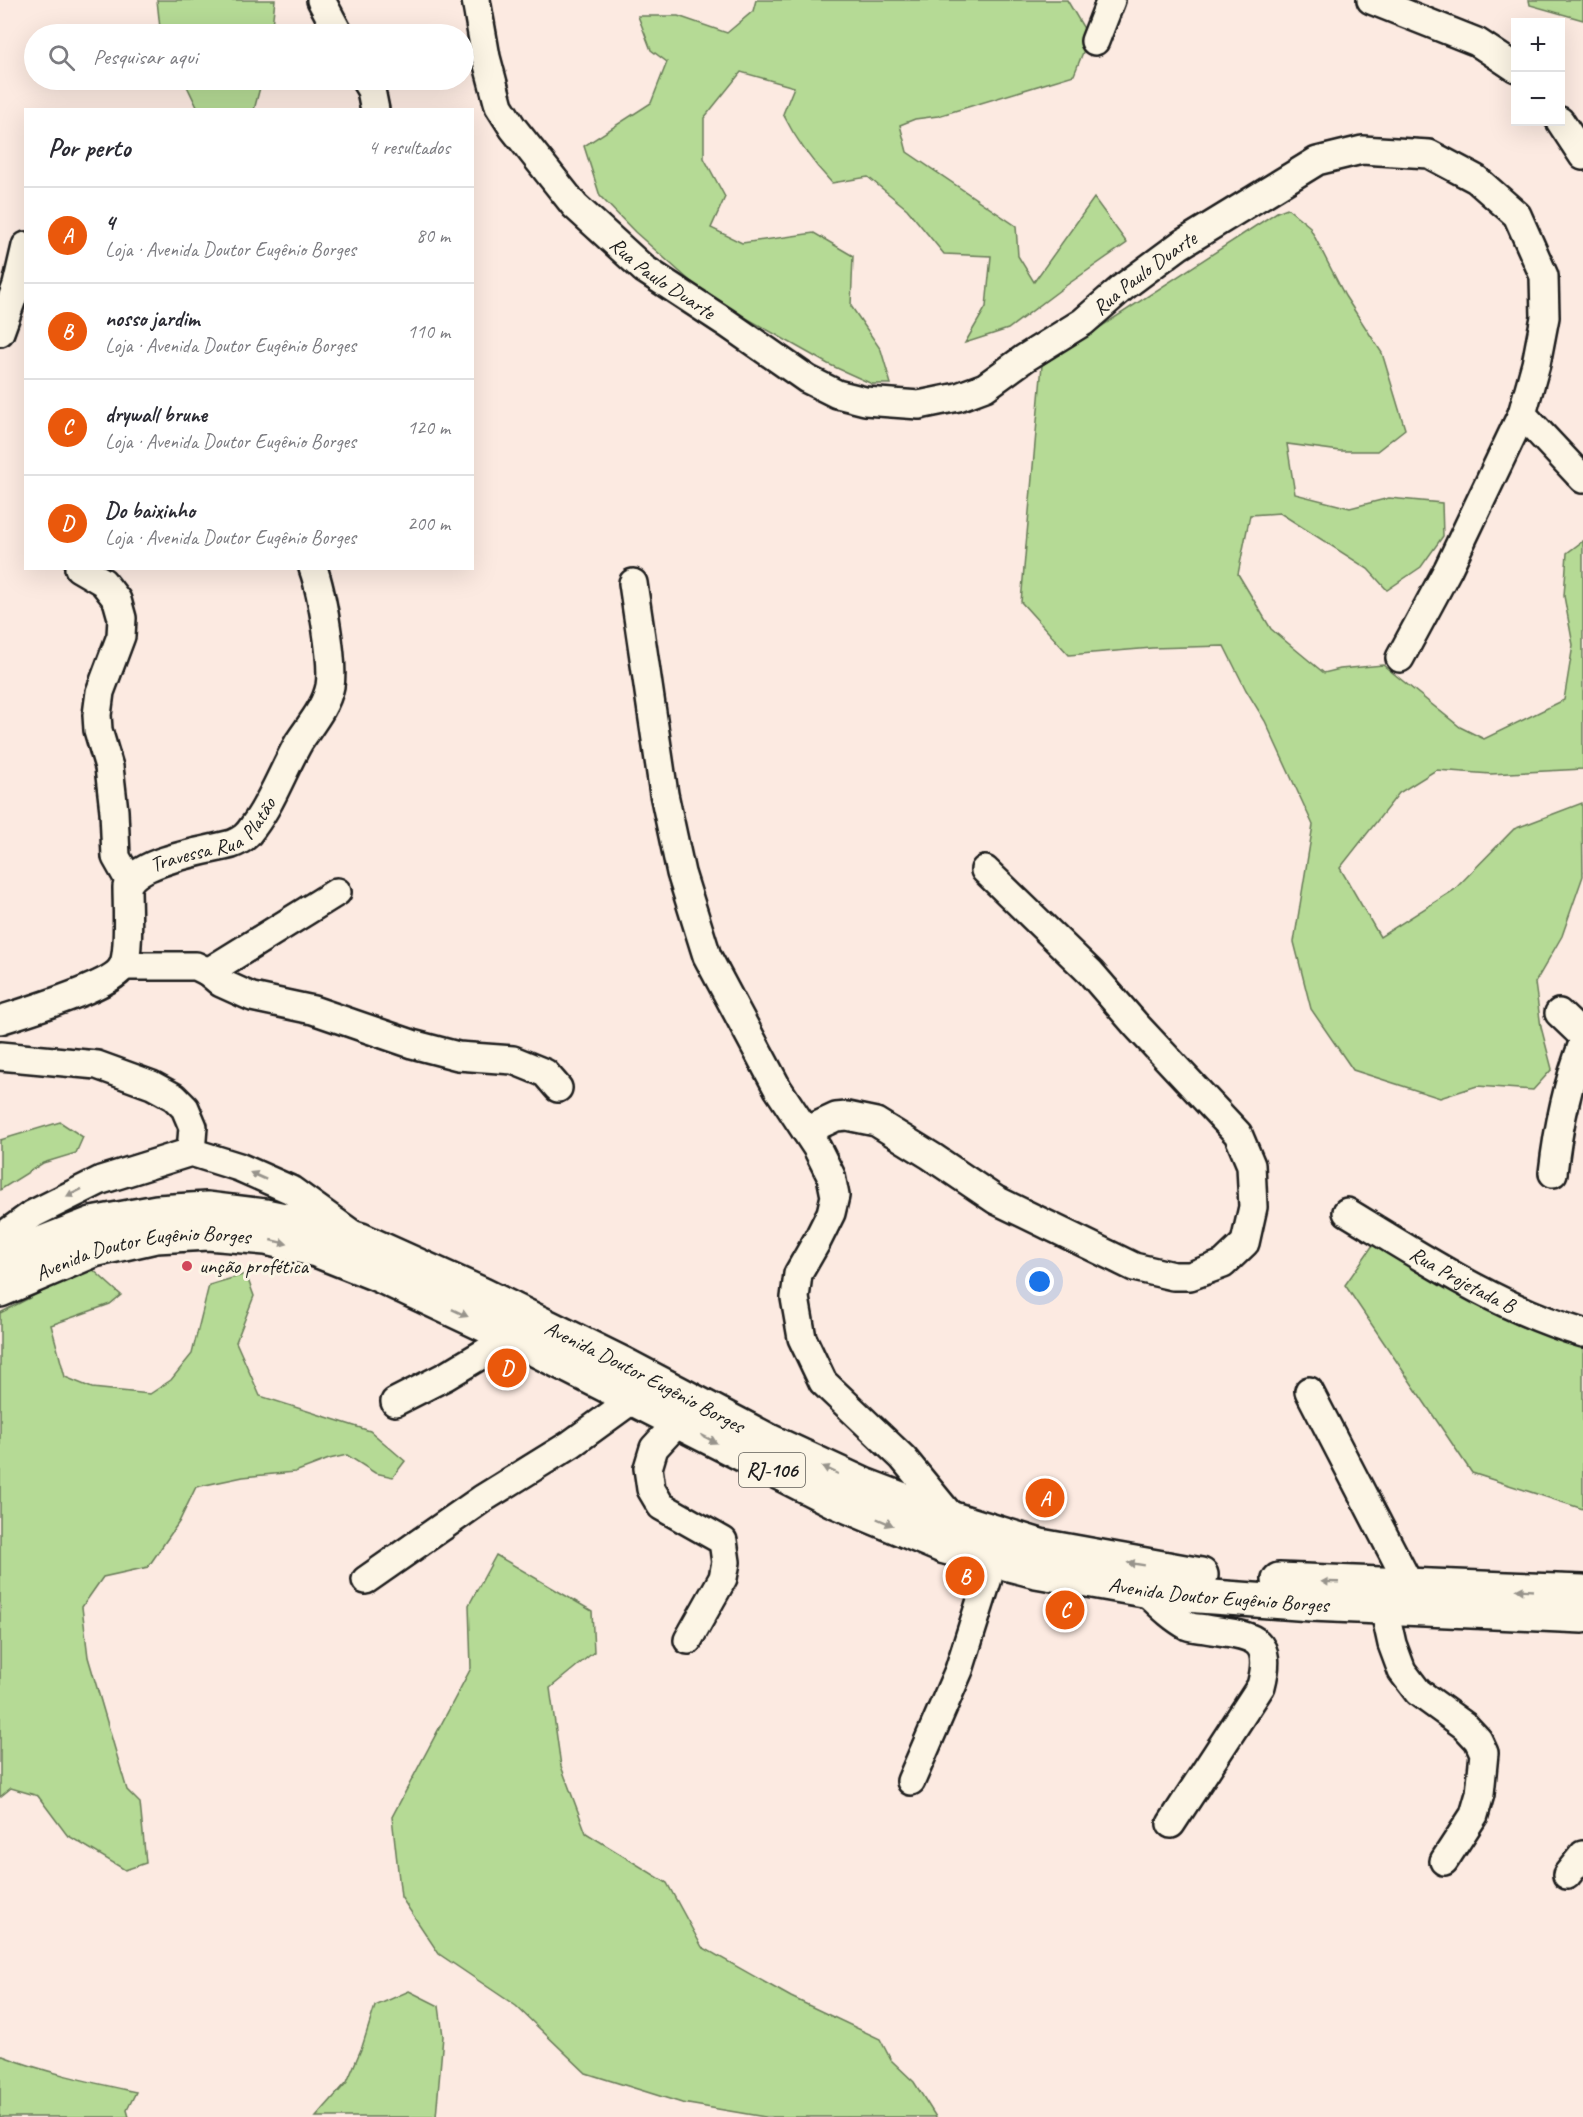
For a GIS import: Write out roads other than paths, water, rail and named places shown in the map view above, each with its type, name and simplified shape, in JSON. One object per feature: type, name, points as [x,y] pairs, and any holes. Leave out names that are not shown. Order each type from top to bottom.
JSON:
[{"type":"highway","name":"Avenida Doutor Eugênio Borges","points":[[0,1262],[92,1224],[157,1212],[207,1209],[265,1216],[313,1226],[361,1240],[481,1294],[623,1364],[769,1441],[864,1485],[953,1519],[1040,1546],[1202,1575],[1583,1592]]},
{"type":"highway","name":"Avenida Doutor Eugênio Borges","points":[[0,1290],[94,1251],[156,1236],[208,1233],[254,1237],[316,1251],[379,1275],[511,1337],[833,1500],[945,1547],[1036,1571],[1144,1590],[1384,1608],[1583,1616]]},
{"type":"street","points":[[321,0],[334,24]]},
{"type":"street","name":"Rua Paulo Duarte","points":[[476,0],[486,57],[499,106],[513,128],[575,206],[644,269],[807,379],[837,394],[865,401],[919,405],[958,398],[985,387],[1024,358],[1083,322],[1122,288],[1180,245],[1317,161],[1362,150],[1429,154],[1476,179],[1517,215],[1544,276],[1545,317],[1536,364],[1522,414],[1448,569],[1400,658]]},
{"type":"street","points":[[1095,41],[1111,0]]},
{"type":"street","points":[[1371,0],[1477,42],[1511,65]]},
{"type":"street","points":[[371,90],[375,108]]},
{"type":"street","points":[[1563,126],[1583,156]]},
{"type":"street","points":[[0,332],[17,285],[24,255]]},
{"type":"street","points":[[1522,414],[1583,479]]},
{"type":"street","points":[[82,570],[103,582],[117,600],[122,618],[121,636],[100,692],[97,715],[98,730],[109,767],[116,857],[129,880]]},
{"type":"street","name":"Travessa Rua Platão","points":[[123,966],[126,954],[129,880],[142,870],[158,863],[243,840],[255,825],[299,743],[326,700],[330,689],[328,645],[314,570]]},
{"type":"street","points":[[633,583],[664,794],[681,873],[707,956],[778,1089],[806,1131],[831,1176],[835,1196],[831,1213],[798,1274],[795,1298],[802,1338],[823,1382],[903,1458],[953,1519]]},
{"type":"street","points":[[806,1131],[836,1117],[847,1116],[876,1122],[996,1200],[1134,1267],[1173,1276],[1190,1276],[1223,1264],[1245,1243],[1253,1207],[1251,1165],[1238,1134],[1175,1068],[1091,973],[985,870]]},
{"type":"street","points":[[208,972],[338,892]]},
{"type":"street","points":[[0,1020],[100,985],[117,974],[123,966],[196,966],[208,972],[220,983],[252,997],[313,1010],[412,1044],[458,1056],[513,1060],[545,1073],[558,1088]]},
{"type":"street","points":[[1559,1013],[1583,1036]]},
{"type":"street","points":[[1553,1173],[1562,1113],[1572,1073],[1583,1043]]},
{"type":"street","points":[[0,1056],[97,1065],[152,1085],[174,1097],[185,1108],[193,1127],[191,1152]]},
{"type":"street","points":[[0,1238],[33,1214],[101,1180],[191,1152],[239,1167],[291,1190],[361,1240]]},
{"type":"street","name":"Rua Projetada B","points":[[1347,1212],[1483,1293],[1583,1333]]},
{"type":"street","points":[[395,1402],[446,1376],[511,1337]]},
{"type":"street","points":[[1309,1390],[1409,1584]]},
{"type":"street","points":[[366,1580],[482,1499],[571,1444],[633,1399]]},
{"type":"street","points":[[678,1422],[654,1448],[648,1468],[651,1490],[661,1506],[708,1530],[723,1541],[726,1562],[723,1578],[688,1640]]},
{"type":"street","points":[[911,1782],[959,1670],[994,1559]]},
{"type":"street","points":[[1144,1590],[1189,1626],[1240,1635],[1257,1641],[1262,1648],[1265,1663],[1261,1686],[1171,1824]]},
{"type":"street","points":[[1384,1608],[1392,1644],[1402,1671],[1418,1692],[1466,1726],[1478,1740],[1484,1753],[1480,1794],[1473,1815],[1444,1861]]},
{"type":"place","name":"unção profética","points":[[187,1266]]},
{"type":"place","name":"Do baixinho","points":[[507,1368]]},
{"type":"place","name":"4","points":[[1045,1498]]},
{"type":"place","name":"nosso jardim","points":[[965,1576]]},
{"type":"place","name":"drywall brune","points":[[1065,1610]]}]
